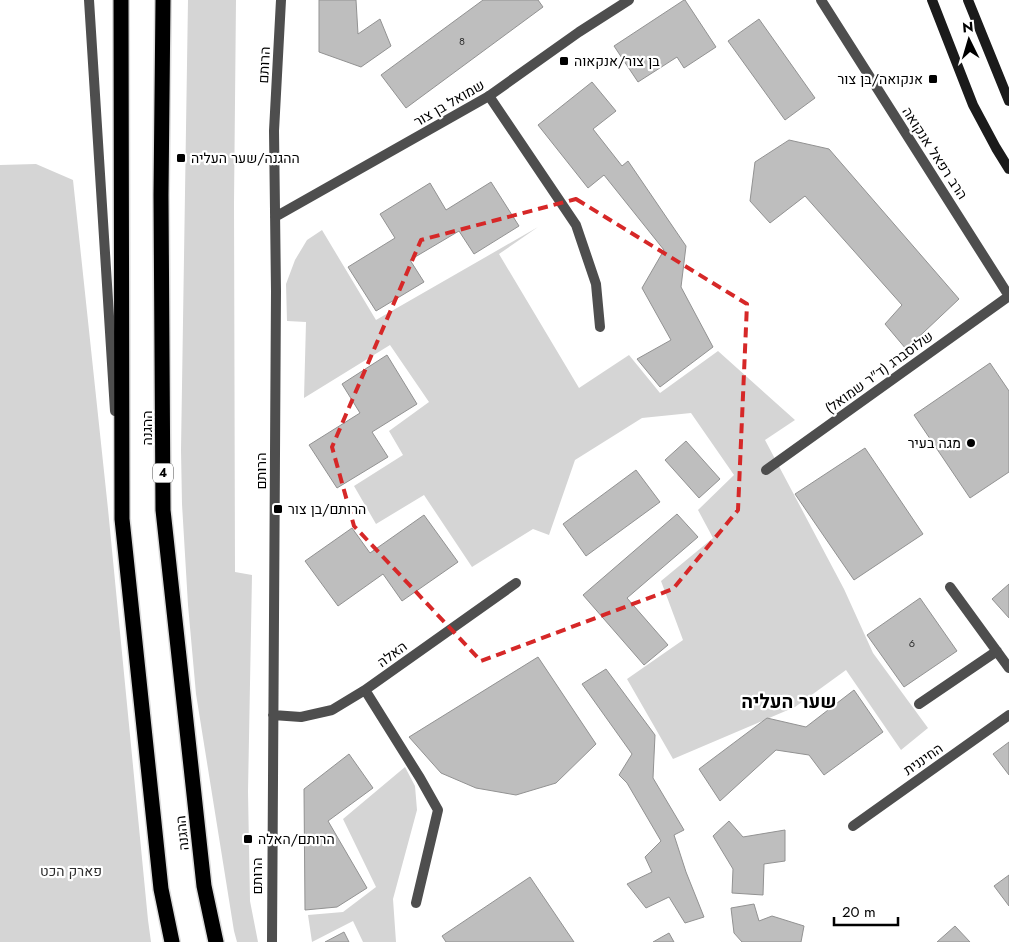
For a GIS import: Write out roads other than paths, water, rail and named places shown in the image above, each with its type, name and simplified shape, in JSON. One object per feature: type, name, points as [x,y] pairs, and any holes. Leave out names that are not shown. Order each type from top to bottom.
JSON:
[{"type":"highway","name":"ההגנה","points":[[121,0],[122,519],[161,888],[172,942]]},
{"type":"highway","name":"ההגנה","points":[[163,0],[161,195],[163,510],[204,886],[216,942]]},
{"type":"street","points":[[89,0],[122,519]]},
{"type":"street","name":"הרותם","points":[[272,942],[274,131],[281,0]]},
{"type":"street","name":"שמואל בן צור","points":[[275,218],[489,96],[579,32],[629,0]]},
{"type":"street","name":"הרב רפאל אנקואה","points":[[821,0],[1009,296]]},
{"type":"street","points":[[932,0],[973,105],[1009,169]]},
{"type":"street","points":[[968,0],[1009,101]]},
{"type":"street","points":[[489,96],[576,225],[596,284],[600,327]]},
{"type":"street","name":"שלוסברג (ד\"ר שמואל)","points":[[766,470],[1009,296]]},
{"type":"street","name":"האלה","points":[[272,715],[301,717],[332,710],[365,690],[516,583]]},
{"type":"street","points":[[950,587],[1009,668]]},
{"type":"street","points":[[919,704],[997,651]]},
{"type":"street","points":[[365,690],[438,810],[416,903]]},
{"type":"street","name":"החיננית","points":[[853,826],[1009,715]]},
{"type":"place","name":"בן צור/אנקאוה","points":[[564,61]]},
{"type":"place","name":"אנקואה/בן צור","points":[[933,79]]},
{"type":"place","name":"ההגנה/שער העליה","points":[[181,158]]},
{"type":"place","name":"מגה בעיר","points":[[971,443]]},
{"type":"place","name":"הרותם/בן צור","points":[[278,509]]},
{"type":"place","name":"הרותם/האלה","points":[[248,839]]},
{"type":"district","name":"שער העליה","points":[[789,701]]},
{"type":"park label","name":"פארק הכט","points":[[71,871]]}]
